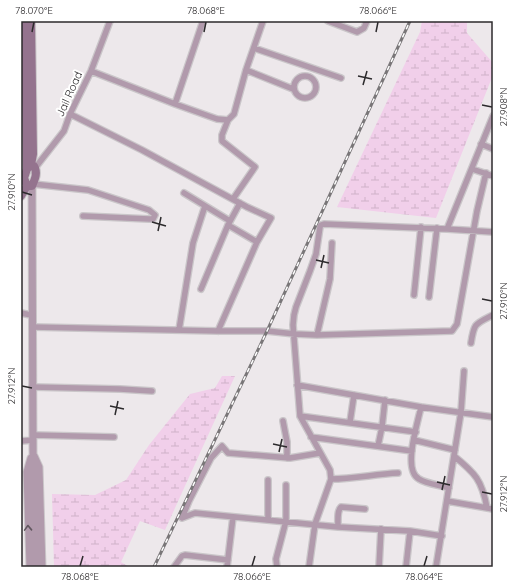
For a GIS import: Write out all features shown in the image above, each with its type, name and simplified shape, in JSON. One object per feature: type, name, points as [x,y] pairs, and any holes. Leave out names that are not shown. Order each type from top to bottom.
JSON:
[{"type":"main road","points":[[21,196],[27,184],[36,175],[31,168],[33,154],[26,80],[25,21]]},
{"type":"main road","points":[[26,80],[31,21]]},
{"type":"street","name":"Jail Road","points":[[31,168],[64,131],[70,114],[91,70],[110,21]]},
{"type":"street","points":[[175,104],[203,21]]},
{"type":"street","points":[[233,199],[255,167],[222,141],[222,135],[228,120],[234,114],[262,21]]},
{"type":"street","points":[[328,21],[357,32],[364,28],[367,21]]},
{"type":"street","points":[[254,48],[341,78]]},
{"type":"street","points":[[91,70],[175,104],[217,119],[228,120]]},
{"type":"street","points":[[246,70],[293,89],[299,96],[307,98],[315,93],[316,84],[311,77],[302,75],[295,81],[293,89]]},
{"type":"street","points":[[70,114],[271,218],[257,242],[218,331]]},
{"type":"street","points":[[447,229],[493,116]]},
{"type":"street","points":[[481,144],[493,149]]},
{"type":"street","points":[[472,169],[493,176]]},
{"type":"street","points":[[32,327],[267,331],[317,335],[452,331],[457,324],[486,173]]},
{"type":"street","points":[[36,567],[33,466],[32,327],[27,184],[88,190],[148,210],[155,215],[153,219],[83,216]]},
{"type":"street","points":[[184,193],[257,242]]},
{"type":"street","points":[[201,289],[229,223],[240,203]]},
{"type":"street","points":[[179,330],[193,243],[205,206]]},
{"type":"street","points":[[309,567],[315,524],[331,479],[330,470],[300,416],[294,315],[316,254],[321,225],[421,227],[493,232]]},
{"type":"street","points":[[414,296],[421,227]]},
{"type":"street","points":[[429,297],[437,228]]},
{"type":"street","points":[[317,335],[330,279],[332,243]]},
{"type":"street","points":[[21,313],[31,315]]},
{"type":"street","points":[[470,343],[475,326],[493,315]]},
{"type":"street","points":[[436,567],[461,412],[464,371]]},
{"type":"street","points":[[297,385],[421,407],[493,417]]},
{"type":"street","points":[[32,387],[152,391]]},
{"type":"street","points":[[350,422],[354,395]]},
{"type":"street","points":[[378,446],[385,400]]},
{"type":"street","points":[[421,407],[412,451],[411,466],[413,474],[419,479],[449,488]]},
{"type":"street","points":[[300,416],[416,432]]},
{"type":"street","points":[[283,421],[287,442],[287,458]]},
{"type":"street","points":[[21,440],[33,438],[114,437]]},
{"type":"street","points":[[312,437],[412,451]]},
{"type":"street","points":[[414,440],[454,453],[474,473],[481,483],[487,508]]},
{"type":"street","points":[[320,453],[287,458],[228,453],[222,446],[211,458],[188,501],[182,518],[195,513],[410,531],[442,536]]},
{"type":"street","points":[[30,567],[24,482],[33,452]]},
{"type":"street","points":[[33,452],[39,467],[42,567]]},
{"type":"street","points":[[331,479],[352,479],[398,473]]},
{"type":"street","points":[[268,480],[268,519]]},
{"type":"street","points":[[277,567],[276,559],[286,521],[286,485]]},
{"type":"street","points":[[447,501],[493,509]]},
{"type":"street","points":[[338,526],[339,509],[341,507],[365,509]]},
{"type":"street","points":[[227,567],[233,517]]},
{"type":"street","points":[[380,567],[381,529]]},
{"type":"street","points":[[406,567],[410,531]]},
{"type":"street","points":[[174,567],[179,558],[185,555],[228,560]]},
{"type":"green space","points":[[422,21],[467,21],[467,33],[493,63],[493,75],[436,218],[337,207],[420,32]]},
{"type":"green space","points":[[222,376],[235,376],[165,530],[140,521],[121,562],[129,567],[54,567],[52,494],[95,495],[126,480],[149,445],[190,394],[215,388]]},
{"type":"railway","points":[[154,567],[267,331],[410,21]]}]
